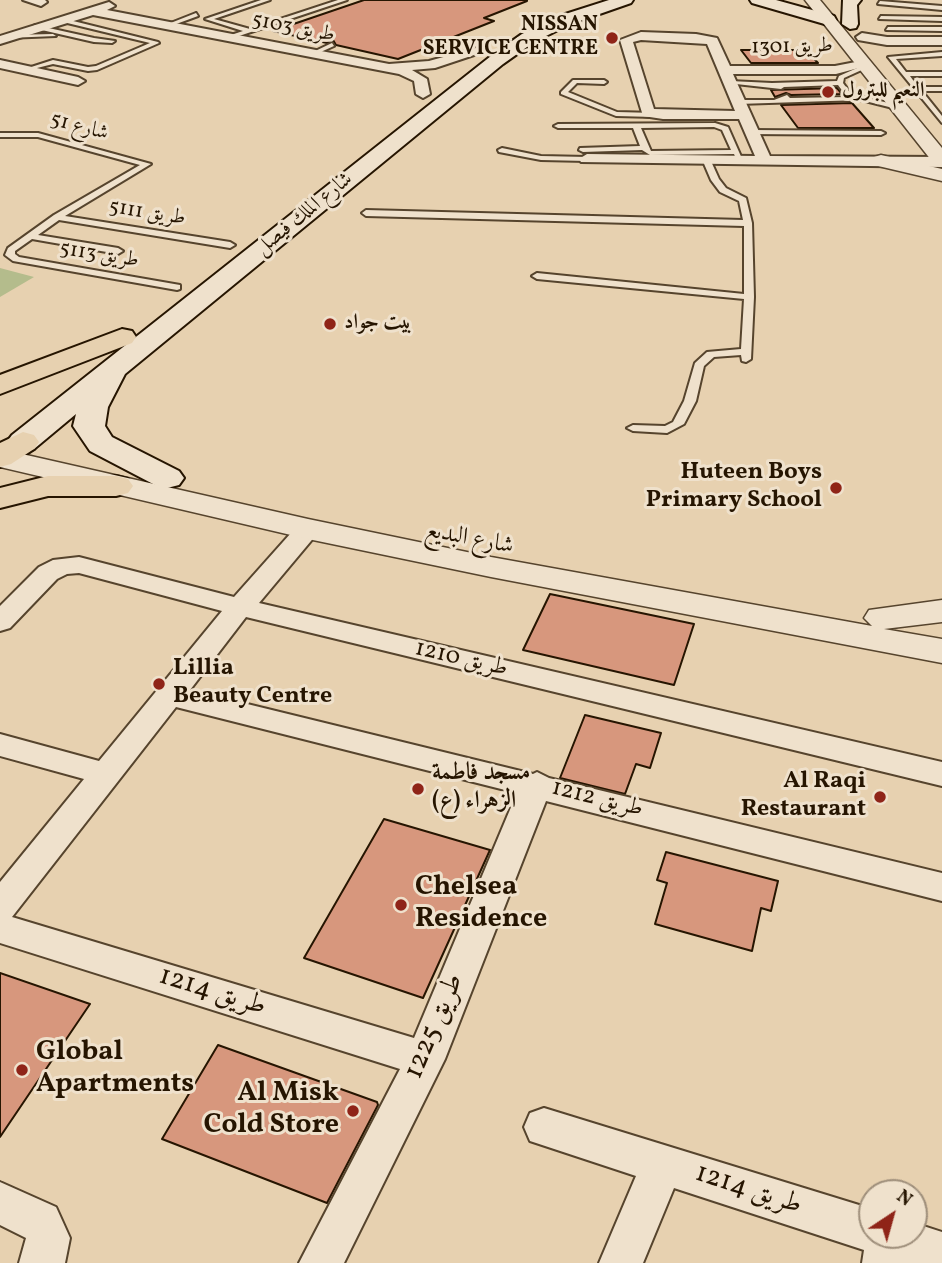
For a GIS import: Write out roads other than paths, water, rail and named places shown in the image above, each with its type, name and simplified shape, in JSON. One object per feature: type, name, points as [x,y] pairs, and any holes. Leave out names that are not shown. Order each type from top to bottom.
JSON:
[{"type":"main road","name":"شارع الملك فيصل","points":[[50,391],[120,350],[194,274],[476,52],[526,21],[587,0]]},
{"type":"main road","name":"شارع الملك فيصل","points":[[6,448],[120,350],[497,60],[528,38],[562,21],[625,0]]},
{"type":"main road","points":[[758,0],[829,7]]},
{"type":"main road","points":[[850,24],[849,3],[853,0]]},
{"type":"main road","points":[[0,385],[120,350]]},
{"type":"main road","points":[[120,350],[93,407],[89,426],[101,444],[167,478]]},
{"type":"main road","points":[[0,498],[48,486],[116,486]]},
{"type":"street","points":[[812,0],[829,7],[850,24],[898,108],[941,162]]},
{"type":"street","points":[[4,38],[116,4]]},
{"type":"street","points":[[829,7],[865,54],[942,134]]},
{"type":"street","name":"طريق 5103","points":[[92,10],[417,76],[423,83],[423,94]]},
{"type":"street","name":"طريق 1301","points":[[655,115],[647,111],[626,40],[641,36],[709,40],[714,43],[764,159]]},
{"type":"street","name":"طريق 1301","points":[[727,77],[836,69],[865,54],[891,46],[942,43]]},
{"type":"street","name":"طريق 5103","points":[[364,64],[430,65],[476,52]]},
{"type":"street","points":[[0,64],[78,81]]},
{"type":"street","points":[[655,115],[741,109]]},
{"type":"street","points":[[881,158],[915,145],[920,137]]},
{"type":"street","points":[[585,154],[706,159],[738,156],[794,160],[881,158],[941,162]]},
{"type":"street","name":"شارع البديع","points":[[6,448],[167,478],[331,514],[942,629]]},
{"type":"street","name":"شارع البديع","points":[[6,448],[116,486],[308,529],[491,567],[942,651]]},
{"type":"street","points":[[0,906],[240,607],[308,529]]},
{"type":"street","name":"طريق 1210","points":[[0,622],[48,573],[62,566],[79,565],[240,607],[942,774]]},
{"type":"street","points":[[881,618],[942,611]]},
{"type":"street","name":"طريق 1212","points":[[170,695],[942,887]]},
{"type":"street","points":[[0,745],[106,774]]},
{"type":"street","name":"طريق 1225","points":[[321,1263],[425,1059],[537,785]]},
{"type":"street","name":"طريق 1214","points":[[0,928],[425,1059]]},
{"type":"street","name":"طريق 1214","points":[[544,1127],[663,1163],[858,1232]]},
{"type":"street","points":[[621,1263],[663,1163]]},
{"type":"street","points":[[0,1203],[41,1222],[48,1238],[44,1260]]},
{"type":"street","name":"طريق 1214","points":[[919,1249],[942,1254]]},
{"type":"lane","points":[[250,31],[208,19],[267,0]]},
{"type":"lane","points":[[227,38],[344,0]]},
{"type":"lane","points":[[880,3],[919,2],[942,8]]},
{"type":"lane","points":[[166,26],[196,15]]},
{"type":"lane","points":[[881,18],[942,19]]},
{"type":"lane","points":[[27,70],[53,62],[88,69],[97,68],[156,43],[120,32],[61,20]]},
{"type":"lane","points":[[120,32],[149,22]]},
{"type":"lane","points":[[35,27],[113,43]]},
{"type":"lane","points":[[888,29],[942,29]]},
{"type":"lane","points":[[4,38],[70,35]]},
{"type":"lane","points":[[95,47],[131,35]]},
{"type":"lane","points":[[312,54],[332,45]]},
{"type":"lane","points":[[839,83],[865,54]]},
{"type":"lane","points":[[942,54],[892,55],[942,121]]},
{"type":"lane","points":[[904,74],[942,74]]},
{"type":"lane","points":[[727,77],[781,88]]},
{"type":"lane","points":[[604,82],[575,81],[563,93],[616,114],[655,115]]},
{"type":"lane","points":[[910,82],[942,81]]},
{"type":"lane","points":[[772,85],[839,83]]},
{"type":"lane","points":[[839,83],[848,95],[898,108]]},
{"type":"lane","points":[[917,89],[942,89]]},
{"type":"lane","points":[[741,109],[785,98],[858,99]]},
{"type":"lane","points":[[636,125],[645,148]]},
{"type":"lane","points":[[502,150],[541,158],[645,148],[654,153],[738,156],[725,129],[719,126],[558,126]]},
{"type":"lane","points":[[751,132],[881,133]]},
{"type":"lane","name":"شارع 51","points":[[0,135],[38,135],[147,164],[57,217]]},
{"type":"lane","points":[[633,428],[667,430],[678,424],[690,401],[699,365],[711,354],[720,352],[746,356],[750,297],[748,223],[743,200],[723,190],[715,180],[706,159]]},
{"type":"lane","points":[[366,213],[748,223]]},
{"type":"lane","points":[[31,236],[57,217]]},
{"type":"lane","name":"طريق 5111","points":[[57,217],[230,246]]},
{"type":"lane","points":[[31,236],[118,251]]},
{"type":"lane","name":"طريق 5113","points":[[31,236],[11,250],[10,255],[16,259],[194,274]]},
{"type":"lane","points":[[537,276],[750,297]]},
{"type":"place","name":"NISSAN SERVICE CENTRE","points":[[612,38]]},
{"type":"place","name":"النعيم للبترول","points":[[828,92]]},
{"type":"place","name":"بيت جواد","points":[[330,324]]},
{"type":"place","name":"Huteen Boys Primary School","points":[[836,488]]},
{"type":"place","name":"Lillia Beauty Centre","points":[[159,684]]},
{"type":"place","name":"مسجد فاطمة الزهراء (ع)","points":[[418,789]]},
{"type":"place","name":"Al Raqi Restaurant","points":[[880,797]]},
{"type":"place","name":"Chelsea Residence","points":[[401,905]]},
{"type":"place","name":"Global Apartments","points":[[22,1070]]},
{"type":"place","name":"Al Misk Cold Store","points":[[353,1111]]}]
